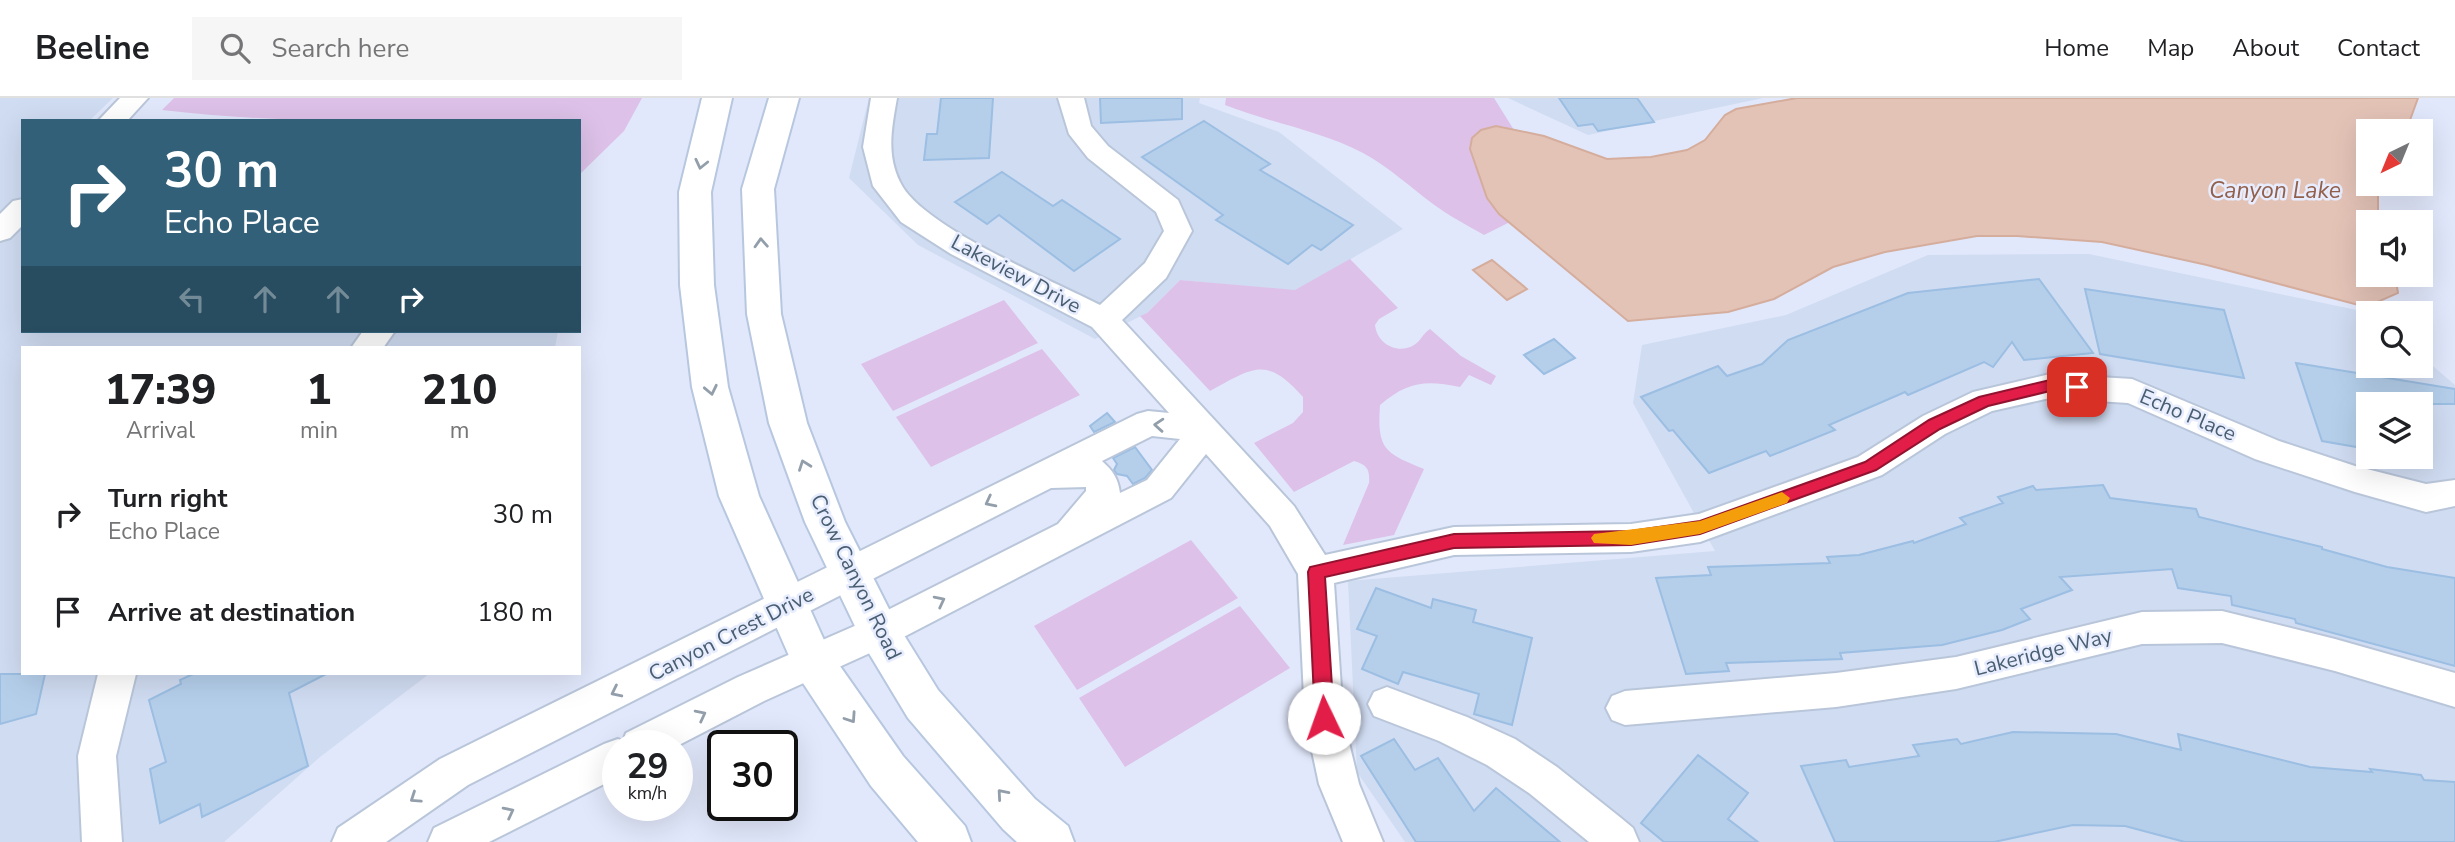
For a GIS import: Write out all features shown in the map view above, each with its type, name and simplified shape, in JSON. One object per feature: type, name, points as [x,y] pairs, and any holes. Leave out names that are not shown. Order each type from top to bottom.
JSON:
[{"type":"main road","points":[[717,98],[695,192],[697,285],[710,387],[739,496],[786,607],[813,661],[887,771],[948,842]]},
{"type":"main road","name":"Crow Canyon Road","points":[[785,98],[758,189],[764,314],[788,423],[825,522],[879,632],[923,705],[1019,814],[1051,842]]},
{"type":"street","points":[[113,119],[135,98]]},
{"type":"street","name":"Lakeview Drive","points":[[884,98],[876,147],[887,186],[911,215],[961,247],[1103,319],[1282,516],[1316,572]]},
{"type":"street","points":[[1071,98],[1078,128],[1098,152],[1168,207],[1178,231],[1167,258],[1150,280],[1103,319]]},
{"type":"street","points":[[0,231],[21,210]]},
{"type":"street","name":"Echo Place","points":[[1316,572],[1454,541],[1631,538],[1700,528],[1870,466],[1934,425],[1984,401],[2050,386],[2132,391],[2267,450],[2354,479],[2426,498],[2455,493]]},
{"type":"street","name":"Canyon Crest Drive","points":[[352,842],[454,772],[1148,423],[1205,429]]},
{"type":"street","points":[[673,730],[813,661],[879,632],[1159,489],[1181,464],[1205,429]]},
{"type":"street","points":[[1040,477],[1091,471],[1102,482],[1103,495],[1062,539]]},
{"type":"street","points":[[1316,572],[1324,718],[1339,784],[1363,842]]},
{"type":"street","name":"Lakeridge Way","points":[[1625,708],[1836,690],[1956,673],[2142,628],[2222,627],[2335,655],[2455,690]]},
{"type":"street","points":[[102,842],[97,756],[117,675]]},
{"type":"street","points":[[1387,704],[1454,729],[1514,760],[1568,797],[1619,842]]},
{"type":"street","points":[[447,842],[602,765]]},
{"type":"shaded area","points":[[0,98],[113,98],[91,119],[21,119],[21,333],[558,333],[555,346],[21,346],[21,675],[428,675],[320,757],[224,842],[0,842]]},
{"type":"shaded area","points":[[174,98],[642,98],[624,131],[581,173],[581,119],[283,119],[162,110]]},
{"type":"shaded area","points":[[869,98],[1200,98],[1199,103],[1279,132],[1403,229],[1295,291],[1180,280],[1147,313],[1095,339],[918,245],[849,178]]},
{"type":"shaded area","points":[[1226,98],[1494,98],[1514,130],[1496,126],[1470,150],[1487,198],[1510,222],[1484,235],[1439,208],[1363,153],[1329,138],[1225,105]]},
{"type":"shaded area","points":[[1508,98],[1763,98],[1588,135]]},
{"type":"shaded area","points":[[2089,254],[2356,310],[2356,378],[2433,378],[2433,366],[2455,385],[2455,842],[1405,842],[1357,772],[1348,581],[1715,551],[1633,403],[1642,345],[1786,315],[1928,255]]},
{"type":"shaded area","points":[[1350,259],[1398,308],[1379,319],[1375,325],[1384,342],[1395,348],[1408,348],[1430,329],[1461,356],[1496,376],[1491,385],[1469,375],[1460,387],[1437,383],[1418,384],[1400,391],[1380,405],[1380,431],[1386,448],[1424,469],[1394,535],[1343,545],[1369,483],[1367,468],[1354,461],[1294,492],[1254,443],[1293,423],[1303,412],[1303,397],[1279,375],[1259,370],[1237,376],[1210,391],[1140,316],[1147,313],[1180,280],[1295,290]]},
{"type":"shaded area","points":[[1004,300],[1038,343],[893,411],[861,364]]},
{"type":"shaded area","points":[[1042,349],[1080,395],[931,467],[896,417]]},
{"type":"shaded area","points":[[1191,540],[1238,598],[1077,690],[1034,626]]},
{"type":"shaded area","points":[[1240,606],[1290,668],[1125,767],[1079,698]]},
{"type":"water","name":"Canyon Lake","points":[[1797,98],[2418,98],[2410,119],[2356,119],[2356,196],[2378,196],[2378,210],[2356,210],[2356,287],[2397,287],[2398,293],[2380,301],[2356,301],[2356,304],[2207,265],[2102,242],[1977,236],[1885,252],[1833,267],[1774,299],[1728,312],[1628,321],[1499,214],[1487,198],[1470,149],[1472,138],[1481,130],[1496,126],[1544,136],[1607,159],[1651,157],[1687,150],[1705,140],[1725,115],[1736,109]]},
{"type":"water","points":[[1492,260],[1527,289],[1507,300],[1473,270]]},
{"type":"building","points":[[941,98],[993,98],[989,158],[924,160],[927,134],[937,134]]},
{"type":"building","points":[[1100,98],[1182,98],[1182,119],[1101,123]]},
{"type":"building","points":[[1559,98],[1637,98],[1654,122],[1598,131],[1593,124],[1578,126]]},
{"type":"building","points":[[1204,121],[1270,164],[1260,170],[1353,225],[1321,250],[1312,245],[1288,264],[1216,220],[1223,215],[1142,157]]},
{"type":"building","points":[[1002,172],[1053,206],[1062,200],[1120,239],[1074,271],[999,215],[987,224],[955,202]]},
{"type":"building","points":[[2039,279],[2093,353],[2024,360],[2012,342],[1993,367],[1984,362],[1908,395],[1905,392],[1829,425],[1835,430],[1770,456],[1766,451],[1709,473],[1641,397],[1718,366],[1727,376],[1762,364],[1788,340],[1908,293]]},
{"type":"building","points":[[2085,289],[2224,310],[2244,378],[2100,354]]},
{"type":"building","points":[[1554,339],[1575,358],[1544,374],[1524,355]]},
{"type":"building","points":[[2296,363],[2356,373],[2356,378],[2388,378],[2455,389],[2455,404],[2433,404],[2433,392],[2356,392],[2356,447],[2322,441]]},
{"type":"building","points":[[1107,413],[1115,422],[1094,432],[1090,426]]},
{"type":"building","points":[[1135,447],[1152,470],[1145,478],[1133,484],[1127,476],[1117,474],[1114,470],[1117,464],[1113,458]]},
{"type":"building","points":[[2103,485],[2110,498],[2196,509],[2199,517],[2322,547],[2387,567],[2455,578],[2455,666],[2296,623],[2295,619],[2232,605],[2231,596],[2178,588],[2172,569],[2060,577],[2072,590],[2021,609],[2030,619],[2002,630],[1942,645],[1840,653],[1842,659],[1726,663],[1729,671],[1686,674],[1656,578],[1711,575],[1708,567],[1830,563],[1827,557],[1859,555],[1913,541],[1914,543],[1966,524],[1960,518],[2003,503],[1998,497],[2033,486],[2036,490]]},
{"type":"building","points":[[1376,588],[1431,608],[1433,599],[1476,610],[1473,622],[1532,638],[1512,725],[1474,714],[1479,694],[1403,672],[1398,684],[1362,669],[1377,636],[1357,629]]},
{"type":"building","points":[[0,674],[45,675],[36,714],[0,724]]},
{"type":"building","points":[[191,675],[324,675],[289,693],[308,766],[202,817],[200,804],[160,823],[150,769],[166,762],[149,700],[181,684],[180,680]]},
{"type":"building","points":[[2013,732],[2116,734],[2181,750],[2178,734],[2310,767],[2372,772],[2370,769],[2421,775],[2424,780],[2455,782],[2455,842],[2185,842],[2125,826],[2073,825],[1994,842],[1835,842],[1801,766],[1846,760],[1849,767],[1919,756],[1913,745],[1957,739],[1961,744]]},
{"type":"building","points":[[1394,739],[1415,770],[1438,758],[1474,811],[1496,788],[1560,842],[1416,842],[1361,756]]},
{"type":"building","points":[[1698,755],[1748,793],[1728,819],[1758,842],[1664,842],[1641,823]]},
{"type":"slow traffic","points":[[1599,538],[1631,538],[1700,528],[1782,498]]},
{"type":"route","points":[[1324,718],[1316,572],[1454,541],[1631,538],[1700,528],[1870,466],[1934,425],[1984,401],[2050,386],[2077,387]]}]
